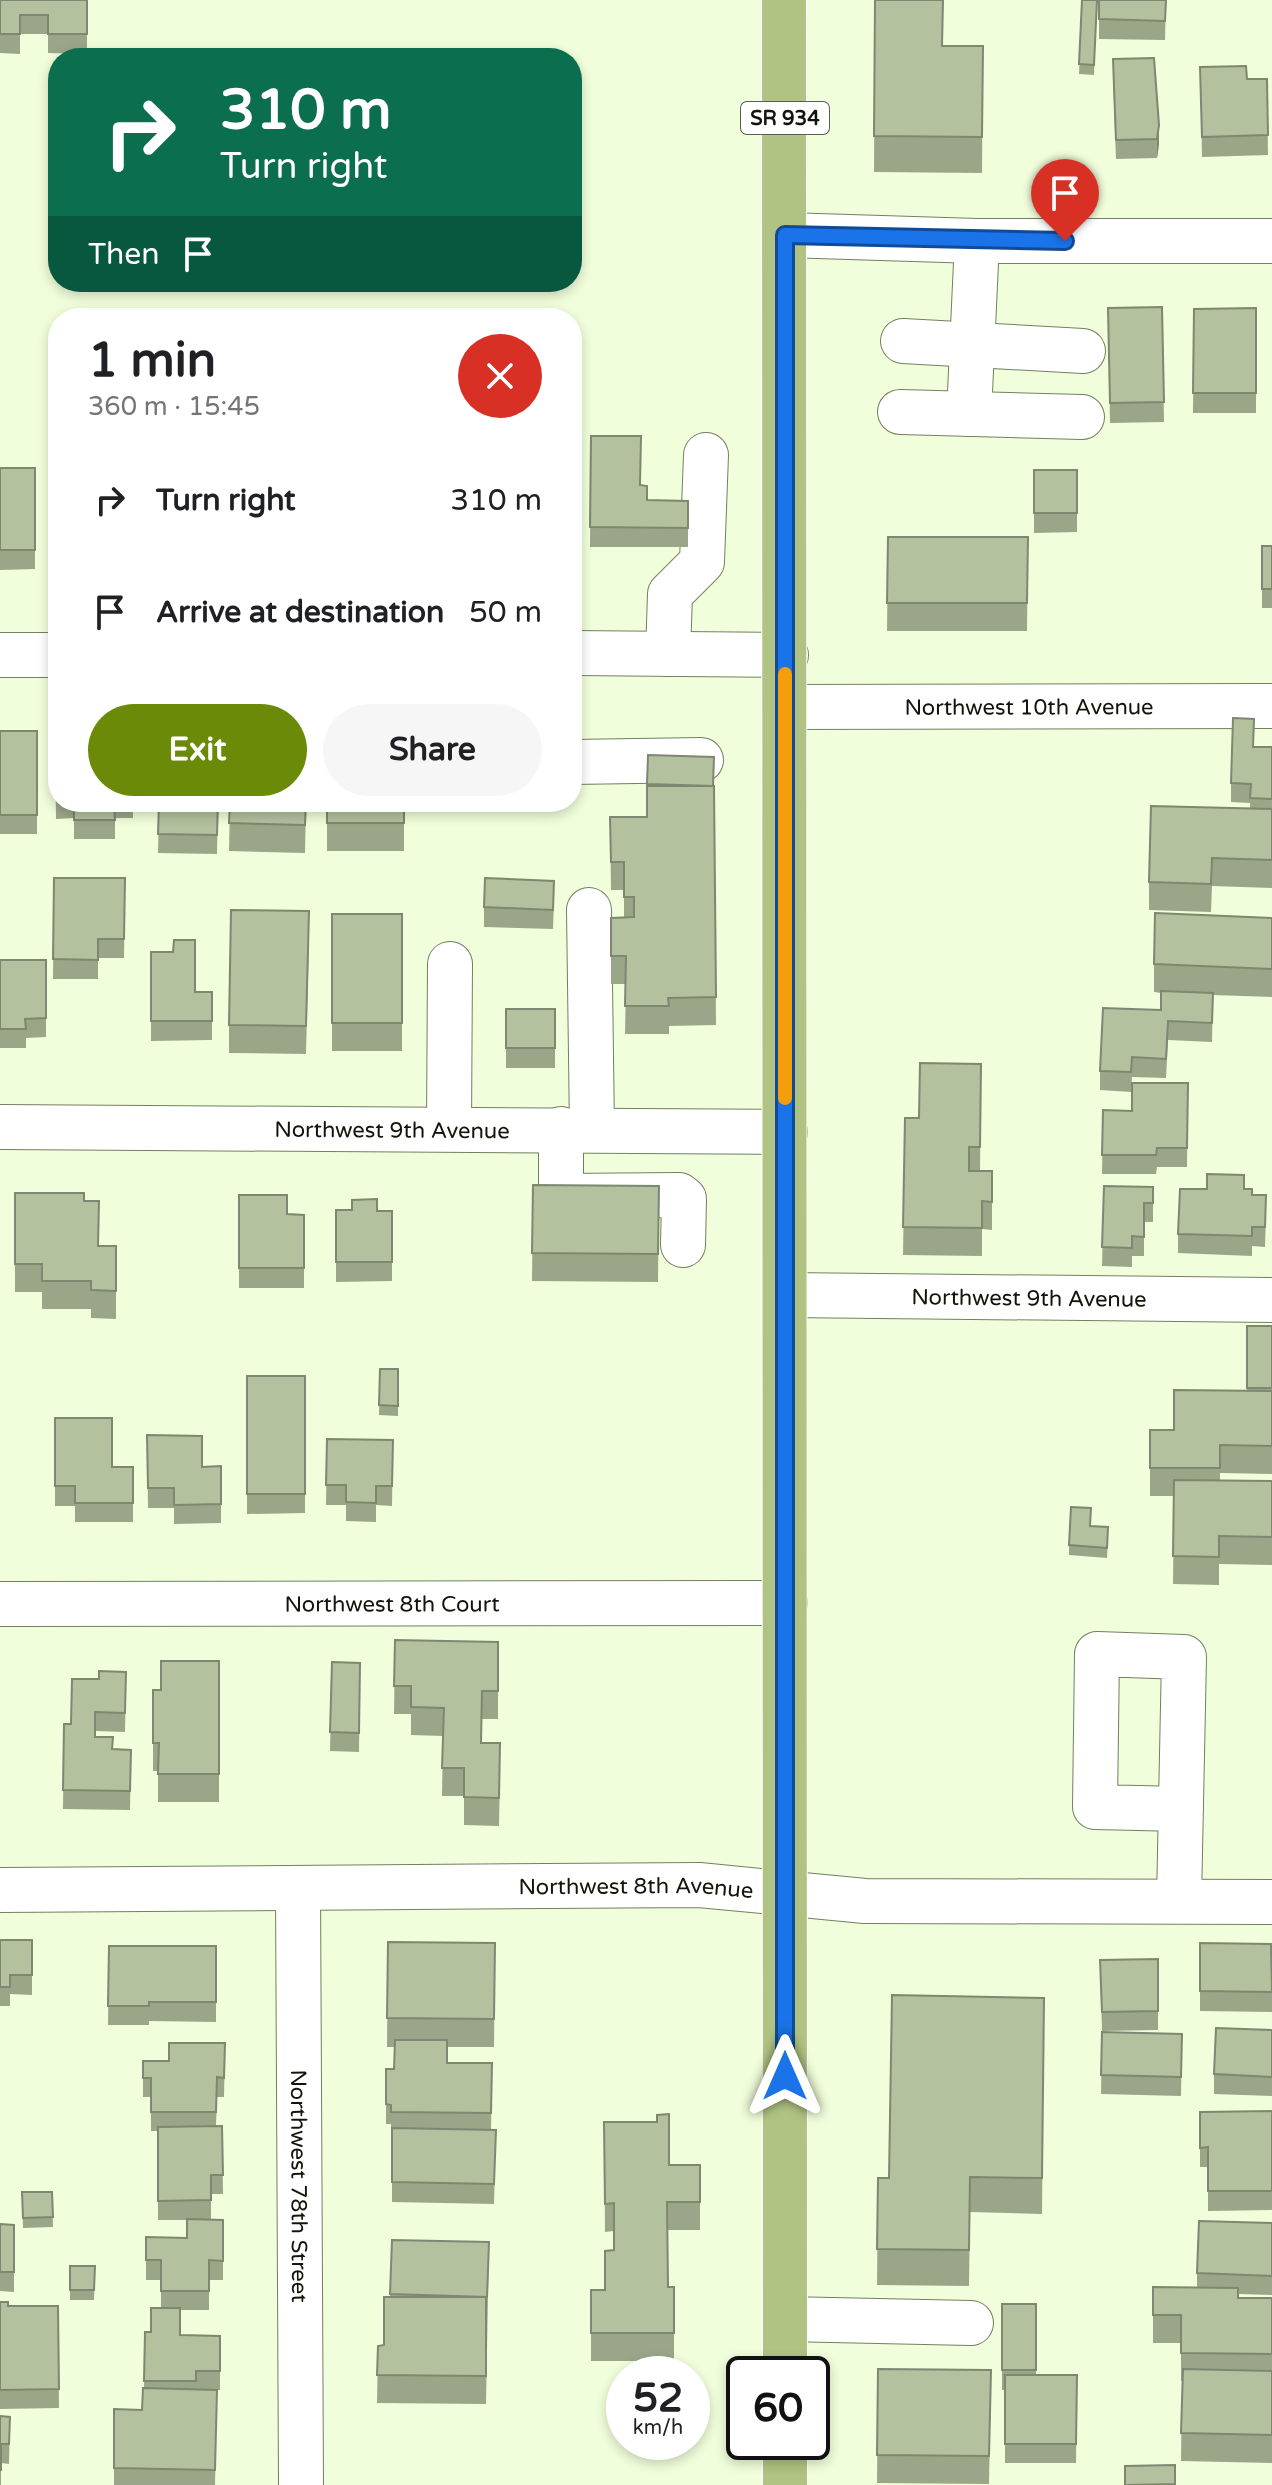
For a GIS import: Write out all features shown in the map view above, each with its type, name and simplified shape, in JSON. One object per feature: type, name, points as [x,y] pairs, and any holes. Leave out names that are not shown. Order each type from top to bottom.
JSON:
[{"type":"main road","name":"SR 934","points":[[784,0],[785,2356]]},
{"type":"main road","points":[[785,2460],[785,2485]]},
{"type":"street","points":[[785,235],[977,241],[1272,241]]},
{"type":"street","points":[[969,414],[977,241]]},
{"type":"street","points":[[903,341],[1083,351]]},
{"type":"street","points":[[900,412],[1082,417]]},
{"type":"street","points":[[668,654],[670,594],[702,562],[706,455]]},
{"type":"street","points":[[582,653],[786,655]]},
{"type":"street","points":[[0,655],[48,655]]},
{"type":"street","name":"Northwest 10th Avenue","points":[[785,707],[1272,706]]},
{"type":"street","points":[[582,762],[701,760]]},
{"type":"street","points":[[589,910],[576,1129],[561,1196],[679,1195],[684,1199],[683,1245]]},
{"type":"street","points":[[449,1128],[450,964]]},
{"type":"street","name":"Northwest 9th Avenue","points":[[0,1127],[785,1132]]},
{"type":"street","name":"Northwest 9th Avenue","points":[[785,1295],[1272,1300]]},
{"type":"street","name":"Northwest 8th Court","points":[[0,1604],[785,1603]]},
{"type":"street","points":[[1179,1901],[1181,1809]]},
{"type":"street","name":"Northwest 8th Avenue","points":[[0,1890],[699,1885],[865,1901],[1272,1902]]},
{"type":"street","name":"Northwest 78th Street","points":[[298,1888],[301,2485]]},
{"type":"street","points":[[785,2319],[971,2323]]},
{"type":"building","points":[[0,0],[87,0],[87,34],[48,34],[48,15],[20,15],[20,34],[0,34]]},
{"type":"building","points":[[875,0],[943,0],[942,46],[983,46],[982,137],[874,136]]},
{"type":"building","points":[[1082,0],[1097,0],[1094,65],[1079,64]]},
{"type":"building","points":[[1099,0],[1166,0],[1165,21],[1099,19]]},
{"type":"building","points":[[1154,58],[1159,125],[1157,139],[1116,140],[1113,59]]},
{"type":"building","points":[[1246,66],[1247,79],[1267,79],[1268,135],[1202,137],[1200,67]]},
{"type":"building","points":[[1162,307],[1164,402],[1110,403],[1108,308]]},
{"type":"building","points":[[1256,308],[1256,393],[1193,393],[1194,309]]},
{"type":"building","points":[[591,436],[641,436],[640,485],[647,486],[647,500],[688,501],[688,528],[590,527]]},
{"type":"building","points":[[0,468],[35,468],[35,550],[0,550]]},
{"type":"building","points":[[1034,470],[1077,470],[1077,513],[1034,513]]},
{"type":"building","points":[[888,537],[1028,537],[1027,603],[887,603]]},
{"type":"building","points":[[1262,546],[1272,546],[1272,589],[1262,589]]},
{"type":"building","points":[[1233,718],[1254,719],[1253,747],[1272,747],[1272,799],[1250,798],[1251,784],[1231,783]]},
{"type":"building","points":[[0,731],[37,731],[37,815],[0,815]]},
{"type":"building","points":[[648,755],[714,757],[713,786],[647,784]]},
{"type":"building","points":[[647,786],[714,786],[716,997],[668,998],[669,1006],[625,1006],[626,956],[611,956],[611,918],[634,917],[634,897],[624,897],[624,862],[611,862],[610,817],[647,817]]},
{"type":"building","points":[[1151,806],[1272,809],[1272,860],[1212,858],[1211,884],[1149,882]]},
{"type":"building","points":[[74,812],[115,812],[115,820],[74,820]]},
{"type":"building","points":[[159,812],[218,812],[217,835],[158,834]]},
{"type":"building","points":[[230,812],[306,812],[305,825],[229,823]]},
{"type":"building","points":[[327,812],[404,812],[404,823],[327,823]]},
{"type":"building","points":[[54,878],[125,878],[124,939],[98,939],[98,960],[53,959]]},
{"type":"building","points":[[485,878],[554,881],[553,910],[484,907]]},
{"type":"building","points":[[231,910],[309,911],[306,1026],[229,1025]]},
{"type":"building","points":[[1155,913],[1272,918],[1272,969],[1154,964]]},
{"type":"building","points":[[332,914],[402,914],[402,1023],[332,1023]]},
{"type":"building","points":[[174,940],[195,940],[195,992],[212,992],[212,1021],[151,1021],[151,952],[173,952]]},
{"type":"building","points":[[0,960],[46,960],[46,1018],[25,1019],[26,1029],[0,1029]]},
{"type":"building","points":[[1161,991],[1213,993],[1212,1023],[1168,1021],[1166,1059],[1132,1057],[1131,1072],[1100,1071],[1103,1008],[1161,1010]]},
{"type":"building","points":[[506,1009],[555,1009],[555,1048],[506,1048]]},
{"type":"building","points":[[920,1063],[981,1064],[980,1147],[969,1147],[969,1171],[992,1171],[992,1202],[982,1201],[982,1228],[903,1227],[905,1118],[919,1118]]},
{"type":"building","points":[[1132,1083],[1188,1083],[1187,1148],[1157,1148],[1156,1155],[1102,1155],[1103,1110],[1132,1111]]},
{"type":"building","points":[[1207,1174],[1244,1175],[1244,1189],[1252,1189],[1252,1195],[1266,1195],[1265,1227],[1252,1227],[1252,1236],[1178,1234],[1180,1189],[1207,1189]]},
{"type":"building","points":[[533,1185],[659,1186],[658,1254],[532,1253]]},
{"type":"building","points":[[1104,1186],[1153,1187],[1153,1203],[1144,1203],[1144,1237],[1132,1236],[1132,1248],[1102,1247]]},
{"type":"building","points":[[15,1193],[84,1193],[84,1201],[99,1201],[98,1246],[116,1246],[116,1291],[91,1290],[91,1281],[42,1281],[42,1264],[15,1264]]},
{"type":"building","points":[[239,1195],[287,1195],[287,1214],[304,1215],[304,1268],[239,1268]]},
{"type":"building","points":[[377,1199],[377,1211],[392,1211],[392,1262],[336,1262],[336,1210],[352,1210],[352,1200]]},
{"type":"building","points":[[1247,1326],[1272,1326],[1272,1388],[1247,1388]]},
{"type":"building","points":[[380,1369],[398,1369],[398,1406],[379,1405]]},
{"type":"building","points":[[247,1376],[305,1376],[305,1494],[247,1494]]},
{"type":"building","points":[[1174,1390],[1272,1391],[1272,1446],[1220,1445],[1220,1468],[1150,1468],[1150,1430],[1174,1430]]},
{"type":"building","points":[[55,1418],[112,1418],[112,1467],[133,1467],[133,1503],[75,1503],[75,1486],[55,1486]]},
{"type":"building","points":[[147,1435],[202,1436],[202,1467],[221,1466],[221,1504],[174,1505],[174,1488],[148,1488]]},
{"type":"building","points":[[327,1439],[393,1440],[392,1486],[376,1486],[376,1503],[346,1502],[346,1485],[326,1485]]},
{"type":"building","points":[[1174,1480],[1272,1481],[1272,1537],[1219,1536],[1219,1557],[1173,1556]]},
{"type":"building","points":[[1071,1507],[1091,1508],[1090,1526],[1108,1527],[1107,1548],[1069,1545]]},
{"type":"building","points":[[395,1640],[498,1642],[498,1691],[482,1691],[481,1743],[500,1743],[499,1798],[464,1797],[464,1768],[442,1768],[444,1708],[411,1707],[411,1686],[394,1686]]},
{"type":"building","points":[[161,1661],[219,1661],[219,1774],[158,1774],[159,1743],[153,1743],[153,1690],[161,1690]]},
{"type":"building","points":[[332,1662],[360,1663],[359,1733],[330,1732]]},
{"type":"building","points":[[99,1671],[126,1672],[125,1713],[95,1712],[95,1737],[113,1737],[112,1749],[131,1750],[130,1791],[63,1790],[64,1724],[71,1724],[72,1679],[99,1679]]},
{"type":"building","points":[[0,1940],[32,1940],[32,1975],[10,1975],[10,1987],[0,1987]]},
{"type":"building","points":[[388,1942],[495,1943],[494,2019],[387,2018]]},
{"type":"building","points":[[1200,1943],[1271,1944],[1272,1992],[1200,1991]]},
{"type":"building","points":[[109,1946],[216,1946],[216,2002],[149,2002],[149,2006],[108,2006]]},
{"type":"building","points":[[1158,1959],[1158,2011],[1102,2012],[1100,1960]]},
{"type":"building","points":[[892,1995],[1044,1998],[1042,2178],[970,2177],[969,2250],[877,2249],[878,2178],[889,2178]]},
{"type":"building","points":[[1216,2028],[1272,2030],[1272,2077],[1214,2074]]},
{"type":"building","points":[[1102,2032],[1182,2034],[1181,2077],[1101,2075]]},
{"type":"building","points":[[395,2040],[447,2040],[447,2063],[492,2063],[491,2113],[391,2112],[391,2105],[386,2104],[386,2069],[394,2069]]},
{"type":"building","points":[[169,2043],[225,2043],[224,2078],[217,2077],[216,2112],[151,2112],[151,2078],[143,2078],[143,2061],[169,2061]]},
{"type":"building","points":[[1272,2111],[1272,2191],[1208,2191],[1208,2147],[1200,2148],[1200,2112]]},
{"type":"building","points":[[669,2114],[669,2165],[700,2165],[700,2202],[667,2202],[668,2287],[674,2287],[674,2333],[591,2333],[591,2290],[605,2290],[605,2251],[614,2250],[614,2203],[605,2204],[604,2122],[657,2122],[657,2115]]},
{"type":"building","points":[[222,2126],[223,2175],[211,2175],[211,2200],[158,2201],[158,2127]]},
{"type":"building","points":[[392,2128],[496,2130],[494,2184],[392,2182]]},
{"type":"building","points":[[22,2192],[52,2192],[53,2217],[23,2218]]},
{"type":"building","points":[[187,2219],[223,2220],[223,2261],[209,2260],[209,2291],[161,2291],[161,2260],[146,2260],[146,2237],[187,2238]]},
{"type":"building","points":[[1199,2221],[1272,2223],[1272,2276],[1197,2273]]},
{"type":"building","points":[[0,2224],[14,2225],[14,2272],[0,2272]]},
{"type":"building","points":[[392,2240],[489,2242],[487,2297],[390,2294]]},
{"type":"building","points":[[70,2266],[95,2266],[94,2290],[70,2290]]},
{"type":"building","points":[[1153,2287],[1238,2288],[1238,2298],[1272,2298],[1272,2354],[1181,2353],[1181,2315],[1153,2315]]},
{"type":"building","points":[[384,2297],[486,2297],[486,2376],[377,2375],[378,2346],[384,2345]]},
{"type":"building","points":[[0,2302],[8,2302],[8,2306],[58,2306],[59,2389],[0,2390]]},
{"type":"building","points":[[1002,2304],[1036,2304],[1036,2370],[1002,2370]]},
{"type":"building","points":[[151,2308],[180,2308],[180,2335],[220,2336],[220,2371],[196,2371],[196,2381],[144,2381],[145,2332],[151,2332]]},
{"type":"building","points":[[878,2369],[991,2370],[989,2456],[877,2455]]},
{"type":"building","points":[[1183,2369],[1272,2371],[1272,2435],[1181,2433]]},
{"type":"building","points":[[1005,2375],[1077,2375],[1076,2444],[1005,2444]]},
{"type":"building","points":[[143,2388],[217,2390],[215,2470],[114,2468],[114,2409],[142,2410]]},
{"type":"building","points":[[0,2416],[10,2417],[9,2444],[1,2444],[1,2470],[0,2470]]},
{"type":"building","points":[[1175,2465],[1175,2484],[1125,2485],[1125,2466]]},
{"type":"slow traffic","points":[[785,674],[785,1098]]},
{"type":"route","points":[[785,2076],[785,235],[1065,241]]}]
